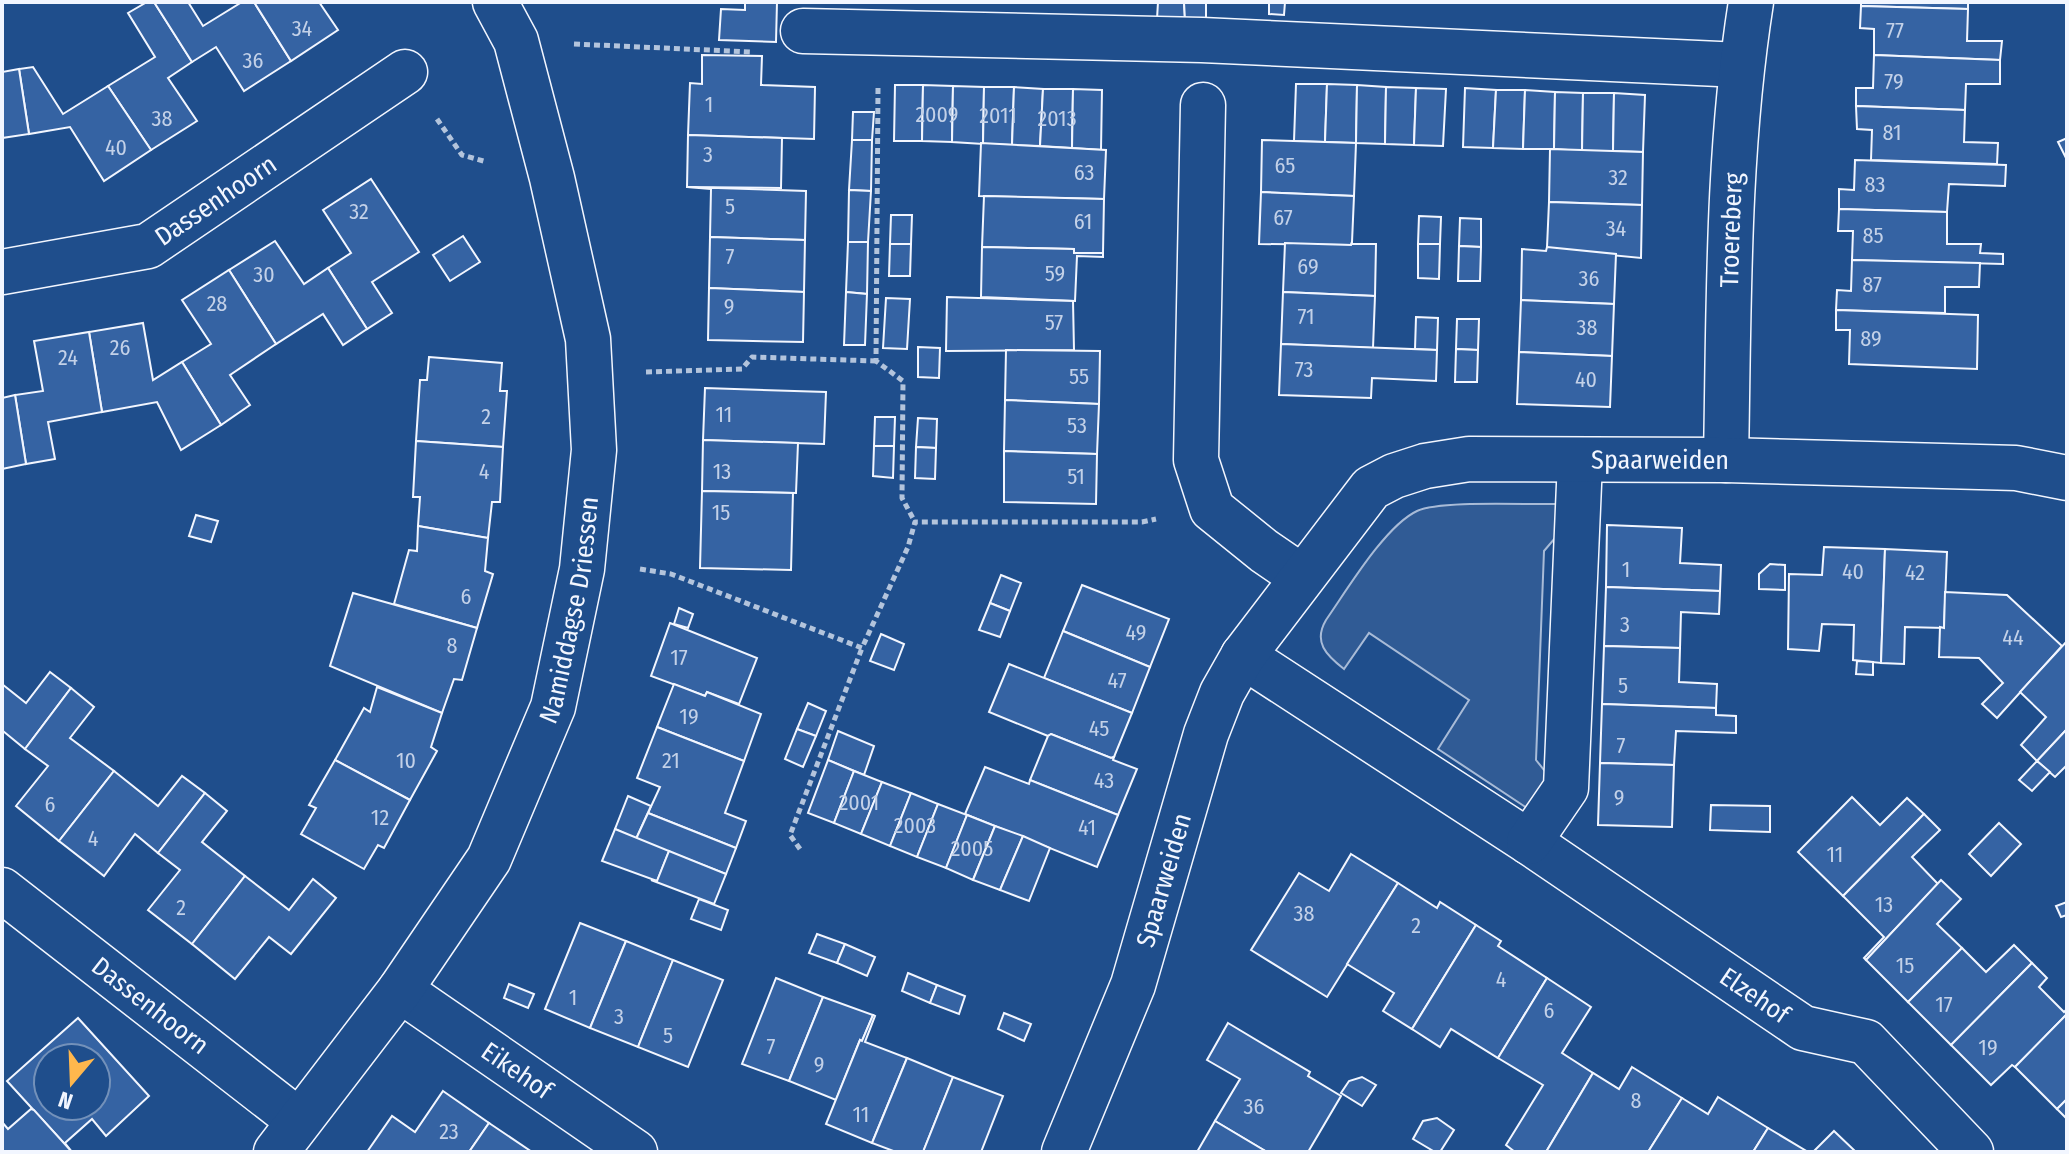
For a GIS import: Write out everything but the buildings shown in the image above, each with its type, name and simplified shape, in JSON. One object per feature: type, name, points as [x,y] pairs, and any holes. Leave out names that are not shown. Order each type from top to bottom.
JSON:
[{"type":"street","name":"Troereberg","points":[[1726,460],[1732,164],[1741,65],[1751,2]]},
{"type":"street","name":"Namiddagse Driessen","points":[[288,1137],[400,990],[489,859],[553,707],[582,569],[594,450],[588,339],[552,178],[502,12]]},
{"type":"street","points":[[803,31],[1202,40],[1741,65]]},
{"type":"street","name":"Dassenhoorn","points":[[2,272],[148,246],[405,72]]},
{"type":"street","points":[[1203,105],[1196,460],[1212,509],[1302,577]]},
{"type":"street","name":"Spaarweiden","points":[[1064,1152],[1133,985],[1206,734],[1222,693],[1243,656],[1371,488],[1394,476],[1425,466],[1469,459],[1726,460],[2016,468],[2067,478]]},
{"type":"street","points":[[1529,842],[1566,788],[1580,461]]},
{"type":"street","name":"Elzehof","points":[[1243,656],[1529,842],[1803,1028],[1866,1042],[1971,1152]]},
{"type":"street","name":"Dassenhoorn","points":[[2,890],[288,1137]]},
{"type":"street","name":"Eikehof","points":[[400,990],[635,1152]]},
{"type":"path","points":[[502,12],[768,52],[803,31]]},
{"type":"path","points":[[876,361],[879,33]]},
{"type":"path","points":[[405,72],[462,155],[552,178]]},
{"type":"path","points":[[590,372],[742,369],[752,357],[876,361],[903,381],[902,498],[915,522],[908,547],[862,648],[790,835],[800,849]]},
{"type":"path","points":[[915,522],[1142,522],[1212,509]]},
{"type":"path","points":[[582,569],[632,568],[671,574],[862,648]]},
{"type":"shaded area","points":[[1464,504],[1559,504],[1562,530],[1544,551],[1536,760],[1552,780],[1533,812],[1438,749],[1469,700],[1369,633],[1344,669],[1323,648],[1321,635],[1326,620],[1367,560],[1392,530],[1417,511]]}]
